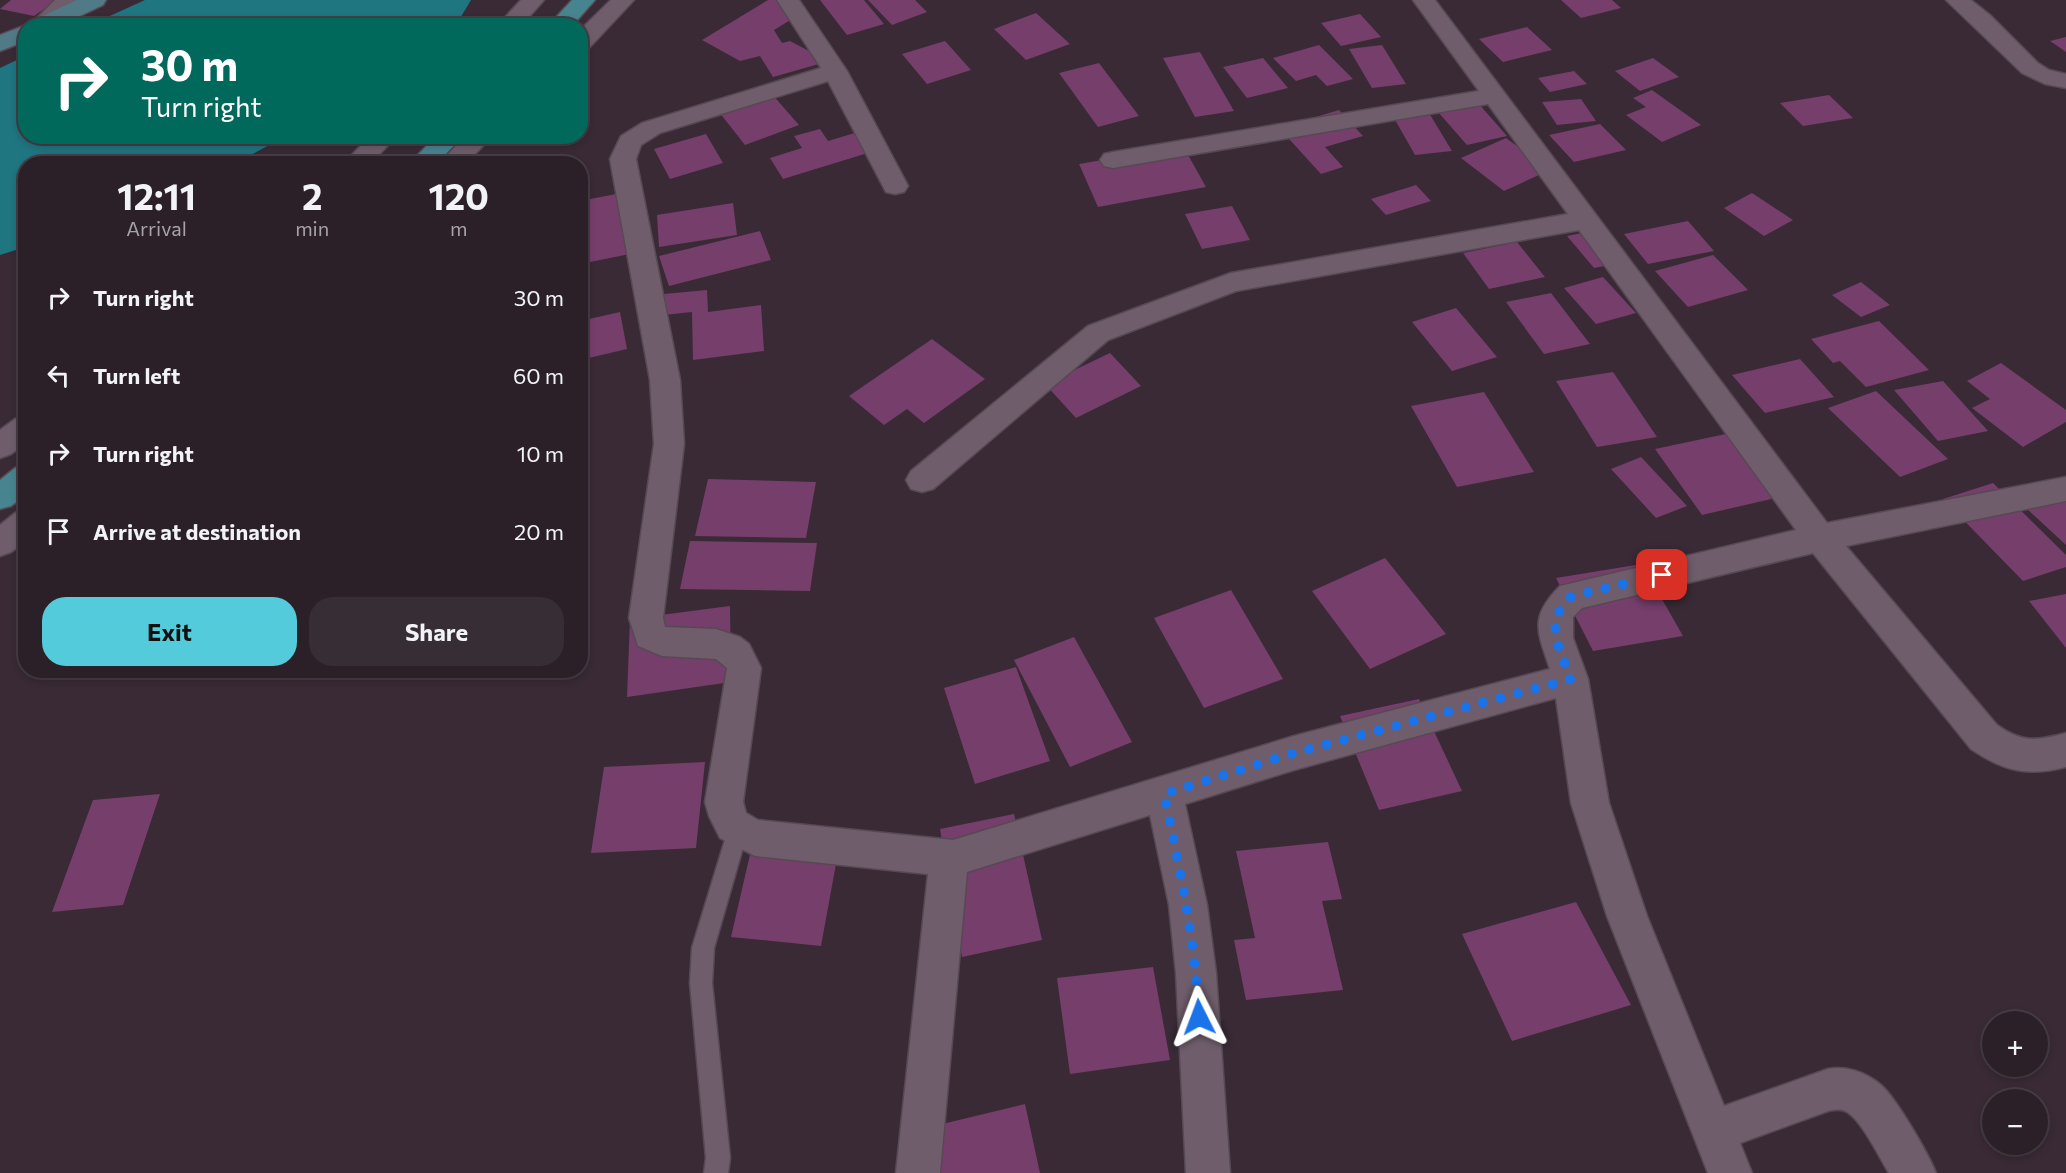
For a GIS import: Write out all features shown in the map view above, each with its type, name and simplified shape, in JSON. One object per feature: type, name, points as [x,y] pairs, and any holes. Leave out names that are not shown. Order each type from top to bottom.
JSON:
[{"type":"highway","points":[[567,18],[584,0]]},
{"type":"highway","points":[[430,156],[442,144]]},
{"type":"highway","points":[[0,497],[18,483]]},
{"type":"main road","points":[[57,18],[95,0]]},
{"type":"main road","points":[[0,44],[18,36]]},
{"type":"street","points":[[49,18],[68,0]]},
{"type":"street","points":[[516,18],[533,0]]},
{"type":"street","points":[[588,36],[623,0]]},
{"type":"street","points":[[788,0],[835,71],[895,186]]},
{"type":"street","points":[[1424,0],[1820,538],[1984,736],[1999,747],[2025,756],[2041,757],[2066,750]]},
{"type":"street","points":[[1957,0],[2040,75],[2054,81],[2066,81]]},
{"type":"street","points":[[835,71],[651,128],[630,141],[622,159],[665,380],[669,444],[646,618],[650,636],[659,642],[716,644],[729,647],[740,656],[744,668],[724,802],[726,818],[738,830],[755,838],[949,857],[1294,753],[1571,679]]},
{"type":"street","points":[[1113,160],[1495,96]]},
{"type":"street","points":[[364,156],[376,144]]},
{"type":"street","points":[[459,156],[472,144]]},
{"type":"street","points":[[922,480],[1098,333],[1231,282],[1586,220]]},
{"type":"street","points":[[0,446],[18,433]]},
{"type":"street","points":[[1730,1173],[1627,916],[1590,803],[1571,679],[1556,638],[1557,612],[1572,596],[1820,538],[2066,489]]},
{"type":"street","points":[[0,543],[18,528]]},
{"type":"street","points":[[1164,794],[1188,905],[1196,973],[1208,1173]]},
{"type":"street","points":[[918,1173],[949,857]]},
{"type":"street","points":[[1714,1131],[1828,1090],[1845,1088],[1863,1096],[1870,1104],[1914,1173]]},
{"type":"lane","points":[[716,1173],[718,1158],[701,983],[703,948],[738,830]]},
{"type":"water","points":[[145,0],[471,0],[460,18],[105,18]]},
{"type":"water","points":[[18,59],[18,144],[271,144],[249,156],[18,156],[18,249],[0,255],[0,68]]},
{"type":"building","points":[[11,0],[56,1],[34,16],[0,9]]},
{"type":"building","points":[[768,0],[777,0],[802,13],[774,30],[782,43],[790,41],[811,52],[819,64],[773,77],[760,56],[740,61],[702,40]]},
{"type":"building","points":[[820,0],[864,0],[884,24],[847,35]]},
{"type":"building","points":[[868,0],[915,0],[927,12],[892,25]]},
{"type":"building","points":[[1561,0],[1612,0],[1621,8],[1581,18]]},
{"type":"building","points":[[1036,13],[1070,44],[1026,60],[994,29]]},
{"type":"building","points":[[1360,14],[1381,37],[1341,46],[1321,23]]},
{"type":"building","points":[[1527,27],[1552,50],[1503,62],[1479,39]]},
{"type":"building","points":[[2066,37],[2066,52],[2050,41]]},
{"type":"building","points":[[945,41],[971,70],[927,84],[902,54]]},
{"type":"building","points":[[1319,45],[1353,79],[1327,86],[1316,75],[1296,81],[1273,58]]},
{"type":"building","points":[[1382,45],[1406,84],[1372,88],[1349,49]]},
{"type":"building","points":[[1200,52],[1234,111],[1195,117],[1163,58]]},
{"type":"building","points":[[1263,58],[1288,88],[1247,98],[1223,67]]},
{"type":"building","points":[[1653,58],[1679,77],[1640,91],[1615,71]]},
{"type":"building","points":[[1099,63],[1139,116],[1098,127],[1059,73]]},
{"type":"building","points":[[1574,71],[1587,84],[1550,92],[1538,78]]},
{"type":"building","points":[[1652,90],[1701,125],[1662,142],[1626,115],[1646,107],[1633,98]]},
{"type":"building","points":[[771,93],[799,125],[745,145],[719,112]]},
{"type":"building","points":[[1471,95],[1507,136],[1467,145],[1431,104]]},
{"type":"building","points":[[1829,95],[1853,118],[1803,126],[1780,103]]},
{"type":"building","points":[[1581,99],[1596,121],[1557,125],[1542,102]]},
{"type":"building","points":[[1426,108],[1452,151],[1415,155],[1390,111]]},
{"type":"building","points":[[1339,110],[1363,136],[1325,147],[1343,167],[1321,174],[1279,128]]},
{"type":"building","points":[[1600,124],[1626,150],[1574,162],[1549,135]]},
{"type":"building","points":[[820,129],[828,141],[858,132],[871,152],[783,179],[770,158],[802,148],[794,136]]},
{"type":"building","points":[[706,134],[723,163],[670,179],[654,149]]},
{"type":"building","points":[[1506,138],[1550,170],[1504,191],[1461,158]]},
{"type":"building","points":[[1183,146],[1206,187],[1098,207],[1079,164]]},
{"type":"building","points":[[1416,185],[1431,201],[1386,215],[1371,199]]},
{"type":"building","points":[[1752,193],[1793,220],[1764,236],[1724,208]]},
{"type":"building","points":[[616,194],[630,254],[588,262],[588,199]]},
{"type":"building","points":[[733,203],[737,235],[659,247],[657,215]]},
{"type":"building","points":[[1232,206],[1250,240],[1202,249],[1185,214]]},
{"type":"building","points":[[1688,221],[1714,251],[1648,264],[1624,234]]},
{"type":"building","points":[[760,231],[771,260],[669,286],[659,256]]},
{"type":"building","points":[[1587,232],[1615,264],[1594,268],[1567,236]]},
{"type":"building","points":[[1517,242],[1545,277],[1489,289],[1463,253]]},
{"type":"building","points":[[1713,255],[1748,290],[1688,307],[1655,271]]},
{"type":"building","points":[[1603,277],[1636,313],[1596,324],[1564,288]]},
{"type":"building","points":[[1861,282],[1890,305],[1861,317],[1832,295]]},
{"type":"building","points":[[707,290],[708,312],[761,305],[764,351],[693,360],[692,312],[664,315],[664,294]]},
{"type":"building","points":[[1551,293],[1590,344],[1544,354],[1506,302]]},
{"type":"building","points":[[1456,308],[1497,357],[1452,371],[1412,322]]},
{"type":"building","points":[[620,312],[627,349],[588,358],[588,319]]},
{"type":"building","points":[[1879,321],[1929,370],[1866,387],[1840,361],[1833,363],[1811,339]]},
{"type":"building","points":[[932,339],[985,379],[924,423],[907,409],[884,425],[849,396]]},
{"type":"building","points":[[1110,353],[1141,386],[1076,418],[1045,384]]},
{"type":"building","points":[[1800,359],[1834,397],[1765,413],[1732,375]]},
{"type":"building","points":[[2001,363],[2066,410],[2066,422],[2023,447],[1972,408],[1990,399],[1967,381]]},
{"type":"building","points":[[1613,372],[1657,437],[1597,447],[1556,381]]},
{"type":"building","points":[[1943,381],[1988,431],[1938,441],[1894,390]]},
{"type":"building","points":[[1876,391],[1948,459],[1900,477],[1828,408]]},
{"type":"building","points":[[1484,392],[1534,472],[1457,487],[1411,406]]},
{"type":"building","points":[[1735,432],[1784,496],[1702,515],[1655,449]]},
{"type":"building","points":[[1641,457],[1687,506],[1656,518],[1611,469]]},
{"type":"building","points":[[2066,477],[2066,545],[2014,497]]},
{"type":"building","points":[[708,479],[816,482],[806,538],[695,536]]},
{"type":"building","points":[[1993,483],[2066,555],[2066,567],[2023,581],[1943,499]]},
{"type":"building","points":[[690,541],[817,543],[810,591],[680,589]]},
{"type":"building","points":[[1385,558],[1446,634],[1370,669],[1312,591]]},
{"type":"building","points":[[1642,564],[1683,636],[1593,651],[1556,578]]},
{"type":"building","points":[[1231,590],[1283,679],[1204,708],[1154,618]]},
{"type":"building","points":[[2066,594],[2066,648],[2029,601]]},
{"type":"building","points":[[730,606],[731,682],[627,697],[630,619]]},
{"type":"building","points":[[1074,637],[1132,742],[1070,767],[1014,660]]},
{"type":"building","points":[[1016,667],[1050,761],[975,784],[944,688]]},
{"type":"building","points":[[1419,699],[1462,791],[1379,810],[1340,716]]},
{"type":"building","points":[[705,762],[696,848],[591,853],[604,767]]},
{"type":"building","points":[[160,794],[123,905],[52,912],[93,800]]},
{"type":"building","points":[[1014,814],[1042,940],[962,957],[940,829]]},
{"type":"building","points":[[757,824],[842,831],[821,946],[731,937]]},
{"type":"building","points":[[1328,842],[1342,899],[1322,901],[1343,990],[1246,1000],[1234,940],[1255,938],[1236,851]]},
{"type":"building","points":[[1576,902],[1631,1005],[1512,1041],[1462,934]]},
{"type":"building","points":[[1153,967],[1170,1060],[1070,1074],[1057,978]]},
{"type":"building","points":[[1025,1104],[1040,1173],[937,1173],[930,1127]]},
{"type":"route","points":[[1199,1017],[1188,905],[1164,794],[1294,753],[1571,679],[1556,638],[1555,623],[1557,612],[1562,604],[1572,596],[1662,575]]}]
